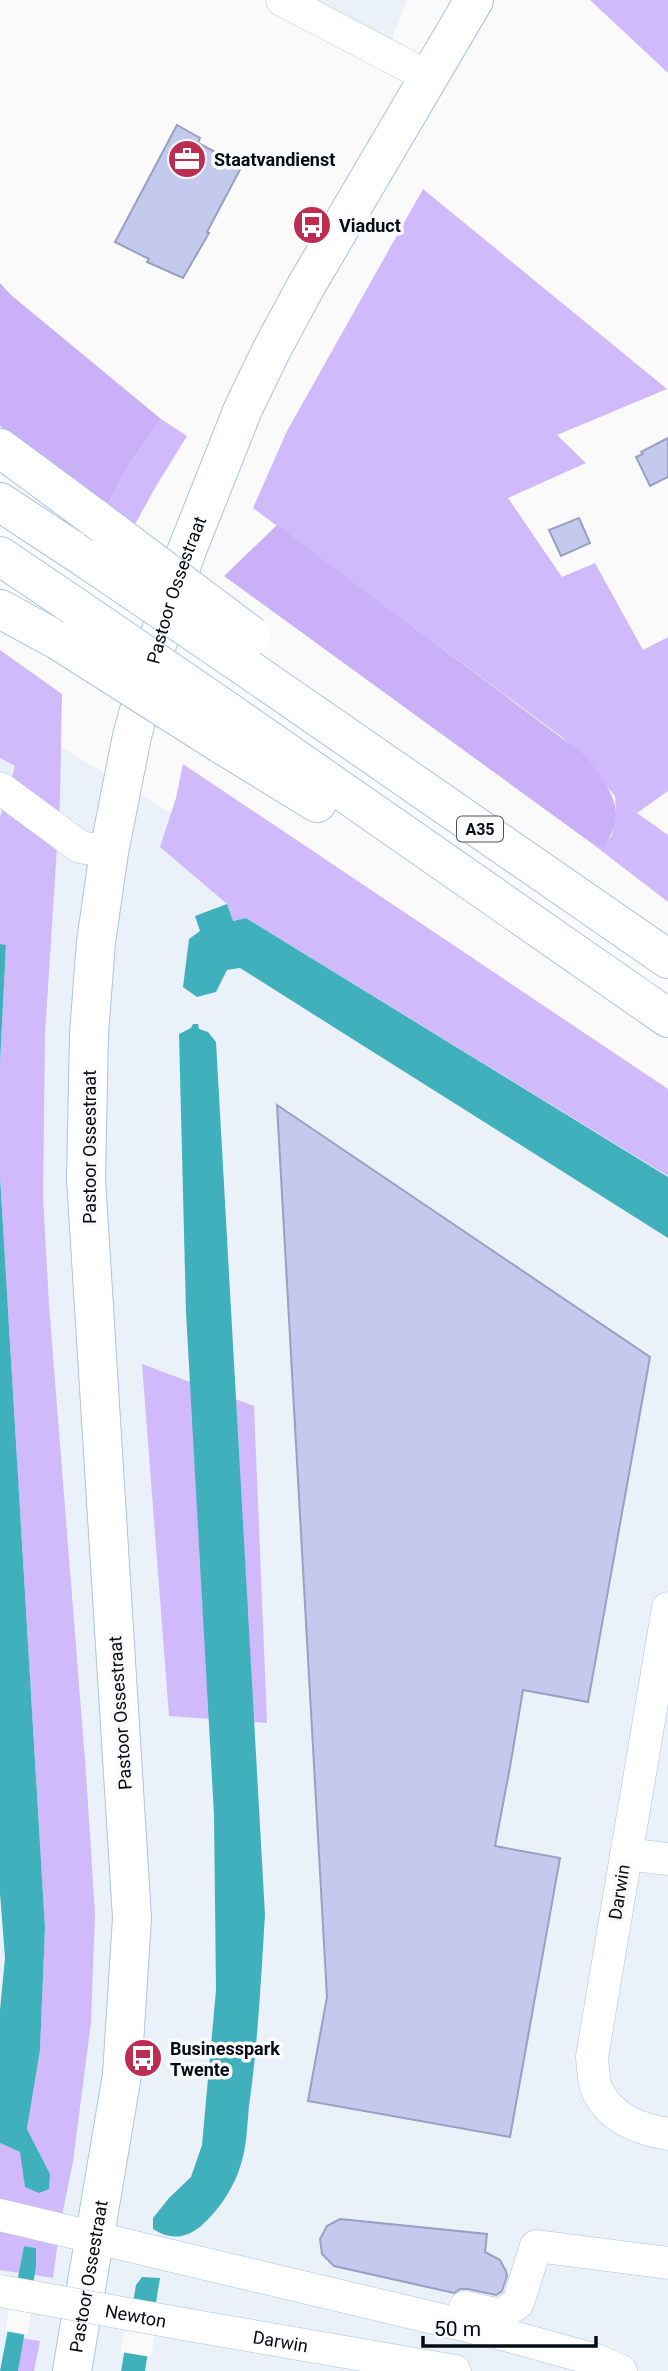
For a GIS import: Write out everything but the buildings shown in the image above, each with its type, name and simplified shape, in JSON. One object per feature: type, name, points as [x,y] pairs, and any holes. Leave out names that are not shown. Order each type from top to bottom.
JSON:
[{"type":"main road","name":"Pastoor Ossestraat","points":[[72,2371],[122,2076],[132,1918],[86,1179],[89,1034],[96,942],[109,852],[147,675],[187,550],[243,409],[306,286],[474,0]]},
{"type":"main road","name":"A35","points":[[0,448],[96,519],[248,651],[292,699],[668,959]]},
{"type":"main road","name":"A35","points":[[0,502],[85,558],[248,651]]},
{"type":"main road","name":"A35","points":[[0,556],[71,604],[225,729]]},
{"type":"main road","name":"A35","points":[[0,609],[225,729],[489,894],[668,1018]]},
{"type":"street","points":[[282,0],[429,77]]},
{"type":"street","points":[[0,788],[80,847],[109,852]]},
{"type":"street","name":"Darwin","points":[[668,1608],[662,1678],[626,1854],[592,2057],[596,2089],[618,2118],[648,2131],[668,2134]]},
{"type":"street","points":[[626,1854],[668,1859]]},
{"type":"street","points":[[0,2215],[509,2336],[596,2360],[621,2371]]},
{"type":"street","points":[[361,2280],[500,2315],[518,2303],[536,2246],[668,2263]]},
{"type":"street","name":"Newton","points":[[0,2291],[188,2334]]},
{"type":"street","name":"Newton","points":[[0,2309],[188,2334]]},
{"type":"street","name":"Darwin","points":[[188,2334],[338,2371]]},
{"type":"street","name":"Darwin","points":[[188,2334],[455,2371]]},
{"type":"shaded area","points":[[286,0],[407,0],[384,61]]},
{"type":"shaded area","points":[[590,0],[668,0],[668,73]]},
{"type":"shaded area","points":[[423,189],[667,389],[557,435],[586,463],[508,498],[562,577],[595,563],[643,650],[668,637],[668,791],[637,813],[668,835],[668,902],[590,842],[603,846],[612,835],[616,816],[615,796],[563,738],[253,508],[287,431]]},
{"type":"shaded area","points":[[0,283],[161,419],[129,464],[106,508],[0,426]]},
{"type":"shaded area","points":[[161,419],[187,436],[133,528],[106,508],[129,464]]},
{"type":"shaded area","points":[[277,525],[587,757],[609,790],[616,811],[611,834],[603,847],[590,842],[224,576]]},
{"type":"shaded area","points":[[0,650],[62,694],[60,800],[45,1034],[43,1197],[95,1914],[91,2022],[73,2162],[60,2225],[53,2278],[34,2275],[36,2248],[24,2246],[19,2273],[0,2270],[0,2143],[20,2152],[50,2174],[27,2129],[40,2050],[45,1928],[0,1176],[0,1064],[6,946],[0,944],[0,817],[15,766],[0,758]]},
{"type":"shaded area","points":[[0,710],[179,818],[668,1148],[668,2371],[0,2371]]},
{"type":"shaded area","points":[[183,764],[668,1089],[668,1176],[246,918],[232,921],[227,904],[160,847],[176,798]]},
{"type":"shaded area","points":[[142,1364],[254,1406],[267,1723],[169,1716]]},
{"type":"shaded area","points":[[22,2338],[40,2341],[34,2371],[18,2371]]},
{"type":"water","points":[[227,904],[233,921],[246,918],[668,1177],[668,1238],[240,968],[227,970],[216,992],[197,997],[183,987],[189,939],[200,931],[195,916]]},
{"type":"water","points":[[0,944],[6,945],[0,1064]]},
{"type":"water","points":[[193,1024],[198,1024],[199,1029],[208,1032],[216,1042],[265,1915],[257,2035],[243,2157],[230,2190],[214,2213],[195,2230],[183,2236],[171,2236],[153,2229],[153,2218],[191,2177],[202,2145],[216,1990],[214,1815],[186,1312],[179,1034]]},
{"type":"water","points":[[0,1176],[45,1928],[40,2050],[27,2129],[50,2174],[49,2189],[39,2193],[25,2187],[20,2152],[0,2143],[0,2010],[5,1958],[0,1893]]},
{"type":"water","points":[[24,2246],[36,2248],[36,2267],[18,2371],[0,2371]]},
{"type":"water","points":[[142,2277],[160,2278],[145,2371],[121,2371],[136,2285]]},
{"type":"pier","points":[[15,2278],[36,2281],[27,2335],[5,2331]]},
{"type":"pier","points":[[130,2298],[160,2303],[151,2357],[121,2352]]},
{"type":"place","name":"Staatvandienst","points":[[187,159]]},
{"type":"place","name":"Viaduct","points":[[312,225]]},
{"type":"place","name":"Businesspark Twente","points":[[143,2058]]}]
